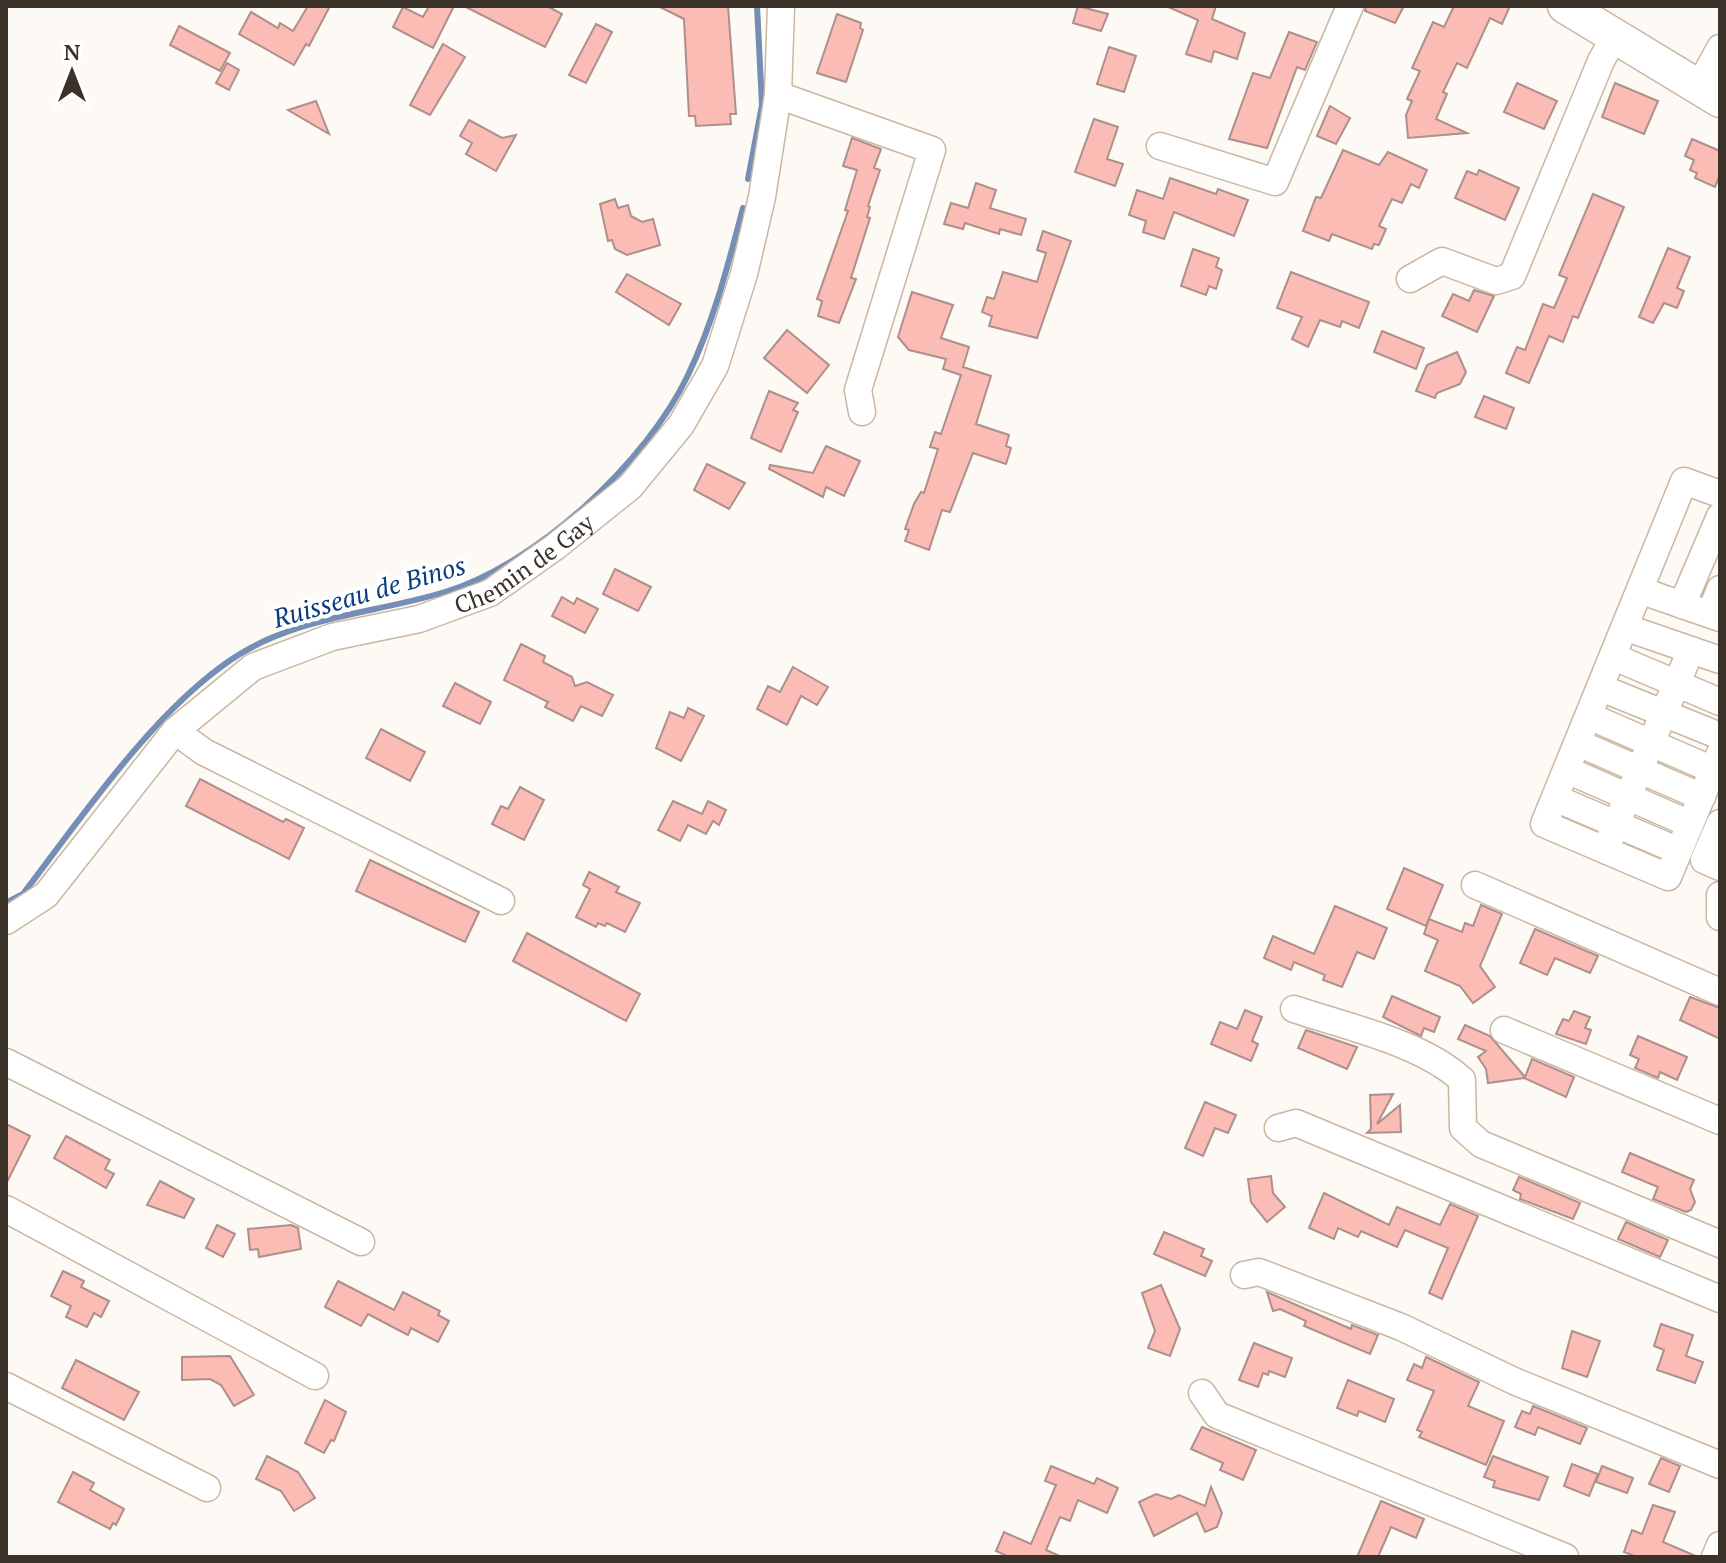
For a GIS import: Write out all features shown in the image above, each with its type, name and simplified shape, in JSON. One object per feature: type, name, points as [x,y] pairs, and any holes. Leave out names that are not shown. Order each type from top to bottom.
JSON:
[{"type":"main road","points":[[1565,6],[1713,93]]},
{"type":"street","name":"Chemin de Gay","points":[[6,921],[46,895],[175,731],[253,667],[332,637],[419,619],[490,593],[555,547],[630,487],[681,425],[715,366],[744,274],[778,95],[781,6]]},
{"type":"street","points":[[1160,146],[1275,182],[1350,6]]},
{"type":"street","points":[[1410,279],[1442,261],[1496,281],[1512,276],[1601,61],[1615,36]]},
{"type":"street","points":[[1713,93],[1720,48]]},
{"type":"street","points":[[778,95],[932,150],[858,390],[862,412]]},
{"type":"street","points":[[1589,716],[1651,743],[1716,761],[1668,877],[1544,824],[1589,716],[1627,628],[1710,491]]},
{"type":"street","points":[[1682,605],[1720,516]]},
{"type":"street","points":[[1649,593],[1715,616],[1720,589]]},
{"type":"street","points":[[1627,628],[1720,660]]},
{"type":"street","points":[[1605,850],[1691,650]]},
{"type":"street","points":[[1614,657],[1720,702]]},
{"type":"street","points":[[1601,688],[1720,736]]},
{"type":"street","points":[[175,731],[204,752],[501,901]]},
{"type":"street","points":[[1578,743],[1702,797]]},
{"type":"street","points":[[1567,770],[1690,824]]},
{"type":"street","points":[[1555,798],[1679,851]]},
{"type":"street","points":[[1720,823],[1704,860],[1720,867]]},
{"type":"street","points":[[1475,885],[1720,992]]},
{"type":"street","points":[[1720,895],[1720,917]]},
{"type":"street","points":[[1294,1009],[1409,1048],[1454,1072],[1462,1080],[1463,1128],[1481,1144],[1720,1244]]},
{"type":"street","points":[[1504,1030],[1720,1121]]},
{"type":"street","points":[[6,1062],[361,1242]]},
{"type":"street","points":[[1278,1128],[1296,1123],[1720,1299]]},
{"type":"street","points":[[6,1209],[315,1376]]},
{"type":"street","points":[[1244,1275],[1259,1272],[1401,1327],[1514,1381],[1720,1465]]},
{"type":"street","points":[[6,1386],[207,1488]]},
{"type":"street","points":[[1202,1393],[1217,1415],[1565,1557]]},
{"type":"street","points":[[1715,1557],[1720,1545]]},
{"type":"building","points":[[308,6],[330,6],[309,46],[306,44],[294,65],[239,34],[251,12],[278,28],[280,23],[293,31]]},
{"type":"building","points":[[429,6],[454,6],[433,48],[393,27],[403,7],[423,17]]},
{"type":"building","points":[[464,6],[547,6],[562,14],[545,47]]},
{"type":"building","points":[[658,6],[728,6],[736,114],[730,114],[731,124],[696,126],[695,116],[689,116],[684,19]]},
{"type":"building","points":[[1078,6],[1108,14],[1101,31],[1073,23]]},
{"type":"building","points":[[1166,6],[1216,6],[1212,19],[1245,33],[1237,59],[1214,51],[1211,62],[1186,54],[1198,20]]},
{"type":"building","points":[[1366,6],[1404,6],[1395,23],[1365,11]]},
{"type":"building","points":[[1454,6],[1510,6],[1502,24],[1490,18],[1467,68],[1457,63],[1443,92],[1447,94],[1436,119],[1467,133],[1408,138],[1406,115],[1412,101],[1407,99],[1420,71],[1412,68],[1433,22],[1444,27]]},
{"type":"building","points":[[837,14],[861,23],[863,30],[846,82],[817,73]]},
{"type":"building","points":[[596,24],[612,32],[586,83],[569,75]]},
{"type":"building","points":[[179,26],[230,53],[220,71],[170,45]]},
{"type":"building","points":[[1289,32],[1317,42],[1305,70],[1297,67],[1267,148],[1229,139],[1253,73],[1270,78]]},
{"type":"building","points":[[443,44],[465,57],[430,115],[410,105]]},
{"type":"building","points":[[1109,47],[1136,56],[1124,92],[1097,84]]},
{"type":"building","points":[[227,63],[239,70],[229,90],[216,83]]},
{"type":"building","points":[[1517,83],[1557,101],[1544,129],[1504,112]]},
{"type":"building","points":[[1615,83],[1658,101],[1644,134],[1602,117]]},
{"type":"building","points":[[316,101],[329,134],[288,110]]},
{"type":"building","points":[[1330,106],[1350,118],[1336,144],[1317,136]]},
{"type":"building","points":[[1094,119],[1118,127],[1107,159],[1123,164],[1115,186],[1075,172]]},
{"type":"building","points":[[469,120],[502,138],[516,135],[496,171],[466,154],[472,143],[460,136]]},
{"type":"building","points":[[852,138],[881,149],[874,168],[880,170],[868,206],[867,217],[870,218],[851,278],[856,279],[839,323],[818,316],[822,301],[817,299],[848,211],[845,210],[857,170],[843,166]]},
{"type":"building","points":[[1692,139],[1720,151],[1720,175],[1715,187],[1695,178],[1697,173],[1690,170],[1694,160],[1685,156]]},
{"type":"building","points":[[1343,150],[1379,165],[1388,152],[1427,170],[1419,188],[1411,184],[1402,203],[1392,199],[1379,226],[1386,229],[1379,245],[1374,244],[1372,249],[1332,234],[1329,241],[1303,231],[1316,197],[1321,198]]},
{"type":"building","points":[[1479,170],[1519,188],[1505,220],[1455,198],[1467,171],[1477,175]]},
{"type":"building","points":[[1170,178],[1216,194],[1218,189],[1248,200],[1234,236],[1174,212],[1164,239],[1143,232],[1146,221],[1129,215],[1137,190],[1163,199]]},
{"type":"building","points":[[976,183],[996,190],[990,208],[1026,219],[1021,235],[1000,229],[999,234],[965,223],[963,229],[944,224],[951,203],[968,208]]},
{"type":"building","points":[[1593,194],[1624,207],[1578,318],[1573,316],[1563,342],[1549,336],[1529,383],[1506,373],[1517,347],[1525,350],[1543,304],[1554,308],[1567,278],[1559,275]]},
{"type":"building","points":[[615,199],[618,208],[628,205],[631,216],[642,222],[653,219],[660,245],[627,255],[615,249],[612,240],[608,241],[600,204]]},
{"type":"building","points":[[1043,231],[1071,241],[1037,338],[989,326],[992,316],[982,312],[987,297],[994,299],[1003,272],[1037,282],[1046,253],[1037,250]]},
{"type":"building","points":[[1668,248],[1690,257],[1677,288],[1684,291],[1677,308],[1664,303],[1653,323],[1639,317]]},
{"type":"building","points":[[1193,249],[1219,258],[1216,267],[1222,270],[1216,289],[1209,286],[1206,295],[1181,286]]},
{"type":"building","points":[[1291,272],[1369,302],[1359,328],[1342,321],[1340,327],[1320,320],[1308,347],[1292,339],[1302,317],[1277,308]]},
{"type":"building","points":[[627,274],[681,304],[669,325],[616,292]]},
{"type":"building","points":[[1474,290],[1494,296],[1477,332],[1442,316],[1453,294],[1469,301]]},
{"type":"building","points":[[912,292],[953,305],[941,338],[969,347],[963,367],[991,376],[976,424],[1009,435],[1006,446],[1011,448],[1006,464],[973,453],[950,512],[942,510],[929,550],[905,541],[909,530],[905,529],[914,504],[921,492],[924,493],[938,449],[930,447],[935,432],[941,434],[961,375],[943,369],[946,359],[909,350],[898,337]]},
{"type":"building","points":[[787,330],[829,365],[807,393],[764,358]]},
{"type":"building","points":[[1382,331],[1424,348],[1416,369],[1374,352]]},
{"type":"building","points":[[1457,352],[1466,372],[1460,384],[1437,393],[1435,398],[1416,391],[1427,365]]},
{"type":"building","points":[[769,391],[798,403],[793,410],[798,412],[781,452],[751,438]]},
{"type":"building","points":[[1484,396],[1514,408],[1506,429],[1475,417]]},
{"type":"building","points":[[826,446],[860,461],[844,496],[826,487],[823,497],[769,469],[770,465],[813,473]]},
{"type":"building","points":[[707,464],[745,483],[729,509],[694,490]]},
{"type":"building","points":[[615,569],[651,587],[638,611],[603,594]]},
{"type":"building","points":[[562,597],[574,604],[577,598],[598,609],[585,633],[552,616]]},
{"type":"building","points":[[521,644],[545,656],[543,662],[572,677],[575,686],[587,682],[613,695],[602,716],[581,706],[573,721],[545,707],[548,702],[504,680]]},
{"type":"building","points":[[793,667],[828,687],[817,705],[801,696],[787,725],[757,709],[768,686],[780,692]]},
{"type":"building","points":[[455,683],[491,702],[480,724],[443,706]]},
{"type":"building","points":[[688,708],[704,716],[681,761],[656,748],[670,712],[684,718]]},
{"type":"building","points":[[381,729],[425,752],[410,781],[366,758]]},
{"type":"building","points":[[200,779],[283,822],[286,819],[304,828],[289,859],[186,806]]},
{"type":"building","points":[[520,787],[544,800],[524,840],[492,824],[501,806],[508,809]]},
{"type":"building","points":[[673,801],[702,814],[708,801],[726,810],[719,825],[713,821],[706,834],[688,825],[680,841],[658,830]]},
{"type":"building","points":[[370,860],[479,912],[465,942],[356,891]]},
{"type":"building","points":[[1404,868],[1443,885],[1426,926],[1387,909]]},
{"type":"building","points":[[589,872],[619,887],[616,892],[640,903],[625,932],[607,923],[605,926],[598,923],[596,927],[576,917],[590,889],[583,885]]},
{"type":"building","points":[[1481,905],[1502,914],[1480,966],[1495,987],[1473,1003],[1460,986],[1425,971],[1438,940],[1424,934],[1429,919],[1462,932],[1465,923],[1473,926]]},
{"type":"building","points":[[1335,906],[1387,928],[1374,959],[1357,952],[1342,987],[1323,980],[1325,975],[1294,962],[1291,970],[1264,958],[1273,936],[1314,954]]},
{"type":"building","points":[[1535,929],[1598,956],[1590,973],[1555,958],[1547,975],[1520,963]]},
{"type":"building","points":[[527,933],[640,994],[626,1021],[513,961]]},
{"type":"building","points":[[1392,996],[1440,1017],[1434,1032],[1424,1028],[1421,1036],[1383,1017]]},
{"type":"building","points":[[1690,997],[1720,1008],[1720,1039],[1680,1020]]},
{"type":"building","points":[[1245,1010],[1262,1017],[1252,1041],[1258,1044],[1251,1061],[1211,1044],[1220,1022],[1237,1029]]},
{"type":"building","points":[[1574,1011],[1590,1017],[1585,1028],[1591,1030],[1586,1044],[1556,1034],[1563,1019],[1569,1021]]},
{"type":"building","points":[[1465,1025],[1490,1036],[1525,1077],[1532,1059],[1574,1077],[1566,1097],[1524,1078],[1488,1083],[1486,1069],[1478,1057],[1486,1051],[1458,1039]]},
{"type":"building","points":[[1306,1030],[1357,1047],[1347,1069],[1298,1048]]},
{"type":"building","points":[[1638,1036],[1687,1057],[1677,1080],[1660,1072],[1658,1078],[1635,1068],[1639,1059],[1630,1055]]},
{"type":"building","points":[[1393,1094],[1377,1124],[1400,1105],[1401,1132],[1367,1133],[1371,1129],[1370,1095]]},
{"type":"building","points":[[1205,1102],[1236,1115],[1228,1133],[1215,1128],[1203,1156],[1185,1148]]},
{"type":"building","points":[[6,1124],[30,1136],[6,1184]]},
{"type":"building","points":[[66,1136],[110,1160],[105,1169],[114,1174],[106,1188],[54,1158]]},
{"type":"building","points":[[1630,1153],[1694,1180],[1690,1189],[1695,1202],[1691,1210],[1686,1212],[1653,1199],[1658,1187],[1622,1172]]},
{"type":"building","points":[[1271,1176],[1273,1193],[1285,1207],[1267,1222],[1251,1202],[1248,1179]]},
{"type":"building","points":[[1519,1177],[1580,1203],[1573,1219],[1520,1199],[1521,1194],[1513,1190]]},
{"type":"building","points":[[160,1181],[194,1199],[184,1218],[147,1205]]},
{"type":"building","points":[[1324,1193],[1389,1225],[1397,1207],[1440,1225],[1450,1204],[1478,1216],[1442,1299],[1429,1293],[1448,1248],[1405,1230],[1397,1247],[1361,1231],[1358,1237],[1338,1228],[1334,1239],[1309,1228]]},
{"type":"building","points":[[1626,1222],[1668,1240],[1660,1257],[1618,1239]]},
{"type":"building","points":[[217,1225],[235,1234],[223,1257],[206,1248]]},
{"type":"building","points":[[291,1225],[298,1228],[301,1249],[259,1257],[258,1249],[250,1250],[248,1229]]},
{"type":"building","points":[[1164,1232],[1204,1249],[1201,1256],[1212,1261],[1205,1276],[1154,1254]]},
{"type":"building","points":[[63,1271],[84,1281],[81,1287],[109,1301],[101,1317],[94,1313],[87,1327],[66,1317],[71,1306],[51,1296]]},
{"type":"building","points":[[338,1281],[394,1310],[403,1292],[440,1311],[438,1315],[449,1321],[438,1342],[411,1328],[408,1335],[368,1314],[361,1326],[325,1307]]},
{"type":"building","points":[[1161,1285],[1180,1329],[1170,1356],[1148,1348],[1155,1331],[1142,1293]]},
{"type":"building","points":[[1267,1292],[1351,1329],[1352,1325],[1378,1335],[1370,1354],[1304,1326],[1306,1321],[1280,1309],[1273,1311]]},
{"type":"building","points":[[1661,1324],[1693,1335],[1686,1356],[1703,1362],[1695,1383],[1657,1370],[1664,1350],[1654,1346]]},
{"type":"building","points":[[1572,1331],[1600,1341],[1587,1377],[1562,1368]]},
{"type":"building","points":[[1254,1343],[1292,1358],[1285,1377],[1269,1371],[1268,1375],[1263,1373],[1258,1387],[1239,1380]]},
{"type":"building","points":[[230,1356],[254,1395],[234,1406],[221,1385],[210,1379],[182,1380],[182,1357]]},
{"type":"building","points":[[1426,1357],[1479,1382],[1468,1406],[1504,1421],[1486,1465],[1419,1437],[1422,1432],[1417,1430],[1434,1391],[1407,1380],[1414,1364],[1422,1368]]},
{"type":"building","points":[[76,1360],[139,1392],[124,1420],[62,1388]]},
{"type":"building","points":[[1348,1380],[1394,1399],[1385,1422],[1359,1411],[1357,1416],[1337,1408]]},
{"type":"building","points":[[325,1400],[346,1412],[334,1441],[331,1440],[324,1453],[305,1443]]},
{"type":"building","points":[[1533,1406],[1587,1428],[1580,1444],[1538,1427],[1535,1435],[1515,1427],[1522,1411],[1530,1414]]},
{"type":"building","points":[[1202,1427],[1256,1450],[1243,1480],[1220,1470],[1223,1463],[1191,1449]]},
{"type":"building","points":[[267,1456],[298,1472],[315,1498],[294,1511],[281,1491],[256,1479]]},
{"type":"building","points":[[1493,1456],[1548,1477],[1539,1500],[1493,1487],[1495,1481],[1484,1477]]},
{"type":"building","points":[[1661,1458],[1680,1466],[1669,1492],[1649,1484]]},
{"type":"building","points":[[1572,1464],[1598,1474],[1589,1496],[1564,1486]]},
{"type":"building","points":[[1051,1466],[1094,1484],[1097,1478],[1118,1488],[1107,1513],[1078,1500],[1070,1521],[1060,1517],[1046,1550],[1062,1557],[1009,1557],[996,1551],[1004,1532],[1031,1544],[1056,1485],[1045,1481]]},
{"type":"building","points":[[1602,1466],[1633,1478],[1627,1493],[1596,1482]]},
{"type":"building","points":[[73,1472],[94,1483],[90,1490],[124,1509],[116,1525],[113,1523],[110,1529],[58,1502]]},
{"type":"building","points":[[1211,1487],[1222,1513],[1217,1527],[1205,1532],[1197,1513],[1154,1536],[1139,1502],[1156,1494],[1171,1499],[1179,1495],[1205,1506]]},
{"type":"building","points":[[1381,1501],[1424,1519],[1416,1538],[1391,1527],[1378,1557],[1357,1557]]},
{"type":"building","points":[[1653,1505],[1675,1512],[1663,1542],[1698,1557],[1637,1557],[1624,1552],[1632,1530],[1642,1534]]},
{"type":"waterway","name":"Ruisseau de Binos","points":[[748,179],[762,105],[757,6]]},
{"type":"waterway","name":"Ruisseau de Binos","points":[[6,903],[23,894],[146,737],[174,707],[232,659],[282,633],[445,592],[480,578],[516,559],[586,506],[646,442],[688,375],[713,313],[743,208]]}]
